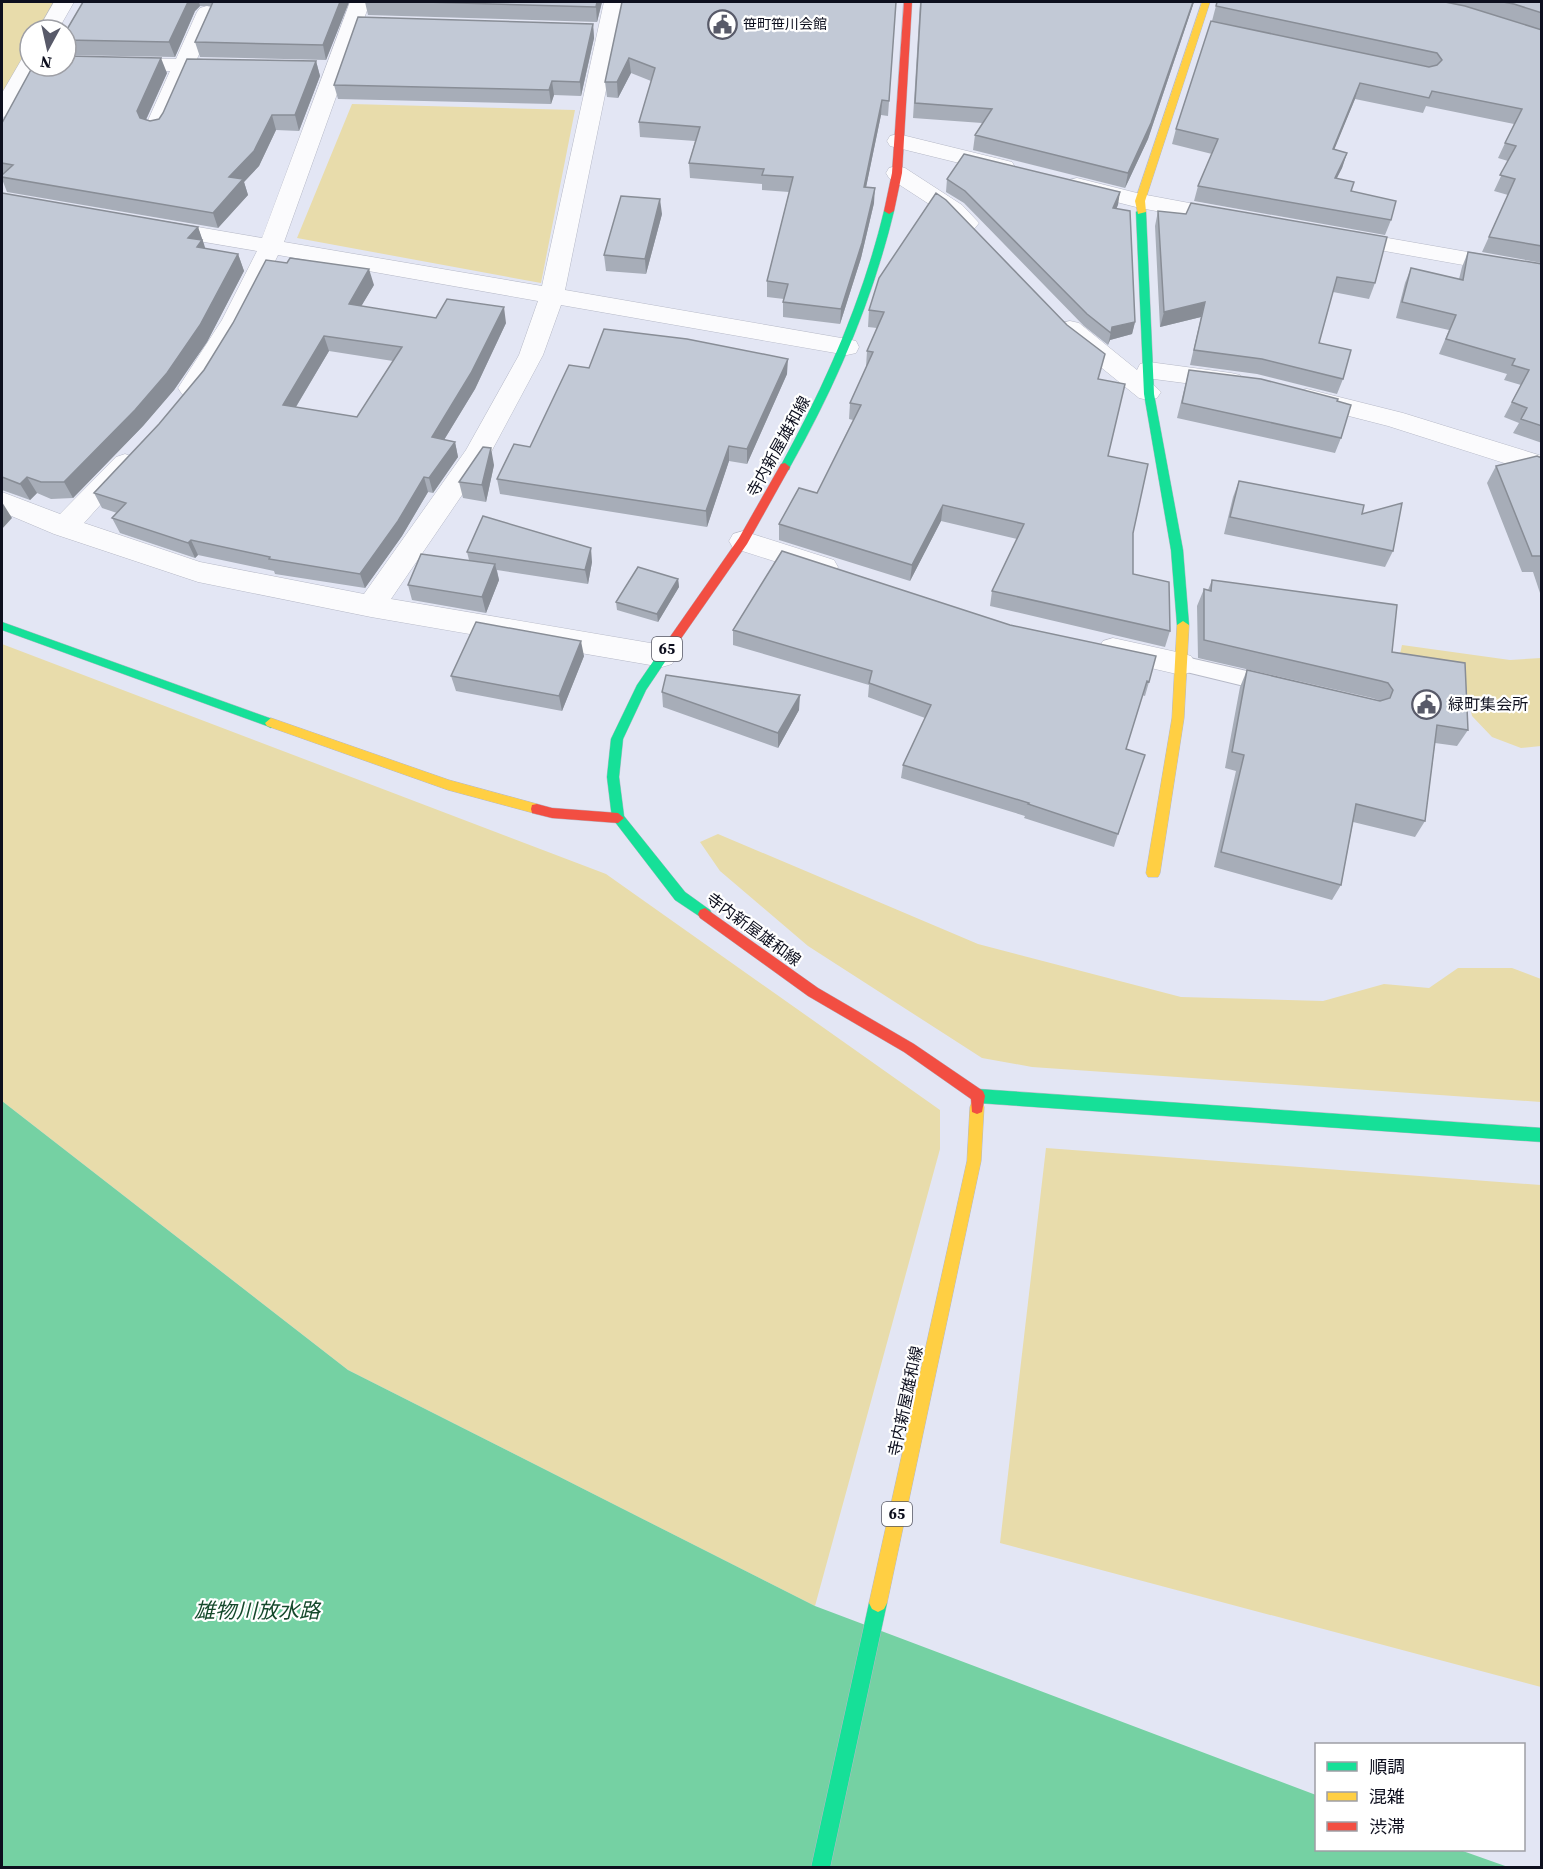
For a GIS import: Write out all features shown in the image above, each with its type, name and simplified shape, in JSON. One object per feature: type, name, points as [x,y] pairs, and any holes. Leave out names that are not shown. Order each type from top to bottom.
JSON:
[{"type":"street","points":[[55,18],[64,2]]},
{"type":"street","points":[[177,404],[199,378],[234,320],[271,246],[360,2]]},
{"type":"street","points":[[371,606],[477,454],[531,355],[552,296],[614,2]]},
{"type":"street","name":"寺内新屋雄和線","points":[[820,1868],[974,1161],[978,1096],[909,1048],[813,992],[680,896],[618,818],[613,777],[617,740],[641,688],[743,541],[819,408],[848,347],[884,232],[897,173],[908,2]]},
{"type":"street","points":[[1153,873],[1174,756],[1181,664],[1182,600],[1167,490],[1148,381],[1140,201],[1206,2]]},
{"type":"street","points":[[156,127],[207,12]]},
{"type":"street","points":[[352,23],[375,24]]},
{"type":"street","points":[[1199,27],[1221,32]]},
{"type":"street","points":[[586,30],[609,30]]},
{"type":"street","points":[[78,63],[254,67]]},
{"type":"street","points":[[312,68],[335,68]]},
{"type":"street","points":[[2,111],[21,78]]},
{"type":"street","points":[[898,141],[1025,172]]},
{"type":"street","points":[[897,173],[954,210],[986,243]]},
{"type":"street","points":[[1059,181],[1140,201],[1251,221]]},
{"type":"street","points":[[130,222],[848,347]]},
{"type":"street","points":[[1319,233],[1542,272]]},
{"type":"street","points":[[1050,309],[1074,334],[1148,381],[1268,387],[1394,419],[1542,466]]},
{"type":"street","points":[[64,526],[140,447]]},
{"type":"street","points":[[2,501],[64,526],[198,572],[371,606],[662,656]]},
{"type":"street","points":[[743,541],[853,576]]},
{"type":"street","points":[[2,626],[105,665],[448,785],[552,813],[618,818]]},
{"type":"street","points":[[1089,644],[1181,664]]},
{"type":"street","points":[[978,1096],[1542,1135]]},
{"type":"lane","points":[[1181,664],[1293,690]]},
{"type":"shaded area","points":[[2,2],[56,2],[47,18],[18,18],[18,68],[2,96]]},
{"type":"shaded area","points":[[352,104],[575,110],[541,283],[297,238]]},
{"type":"shaded area","points":[[2,644],[606,874],[940,1110],[940,1149],[815,1606],[348,1370],[2,1101]]},
{"type":"shaded area","points":[[1402,645],[1510,660],[1541,658],[1541,746],[1521,748],[1492,737],[1472,716],[1463,676],[1400,654]]},
{"type":"shaded area","points":[[718,834],[978,944],[1181,997],[1323,1001],[1384,984],[1429,988],[1458,968],[1512,968],[1541,979],[1541,1102],[1032,1067],[982,1058],[808,946],[720,871],[700,842]]},
{"type":"shaded area","points":[[1046,1148],[1541,1185],[1541,1687],[1000,1543]]},
{"type":"water","name":"雄物川放水路","points":[[2,1101],[348,1370],[815,1606],[1315,1795],[1315,1851],[1463,1851],[1508,1867],[2,1867]]},
{"type":"building","points":[[83,2],[188,2],[169,42],[78,40],[78,18],[74,18]]},
{"type":"building","points":[[213,2],[340,2],[323,45],[195,42]]},
{"type":"building","points":[[425,2],[597,2],[596,7]]},
{"type":"building","points":[[622,2],[896,2],[889,101],[882,100],[864,187],[875,188],[862,243],[841,309],[783,302],[788,284],[767,281],[793,177],[762,175],[764,169],[689,163],[700,127],[639,122],[655,68],[629,58],[617,82],[605,82]]},
{"type":"building","points":[[921,2],[1193,2],[1151,123],[1128,173],[975,135],[992,109],[915,103]]},
{"type":"building","points":[[1217,2],[1445,2],[1542,30],[1542,246],[1489,237],[1515,179],[1500,175],[1516,146],[1505,143],[1522,109],[1432,91],[1429,98],[1360,83],[1333,149],[1347,153],[1335,178],[1354,182],[1351,191],[1396,201],[1391,220],[1198,186],[1218,139],[1176,129],[1211,21],[1429,67],[1437,65],[1442,60],[1437,53],[1216,6]]},
{"type":"building","points":[[1503,2],[1542,2],[1542,13],[1514,4]]},
{"type":"building","points":[[358,17],[593,24],[580,82],[552,81],[549,90],[334,85]]},
{"type":"building","points":[[78,56],[161,58],[137,111],[140,118],[150,121],[159,119],[163,113],[187,59],[316,61],[295,115],[272,115],[254,151],[229,177],[243,179],[213,213],[2,177],[13,165],[2,163],[2,123],[26,78],[78,78]]},
{"type":"building","points":[[964,154],[1120,192],[1113,208],[1130,211],[1135,322],[1112,327],[1111,333],[1087,314],[965,191],[947,179]]},
{"type":"building","points":[[2,193],[198,227],[188,238],[202,240],[197,247],[238,254],[200,325],[167,373],[135,410],[64,482],[41,482],[27,477],[20,484],[2,477]]},
{"type":"building","points":[[936,193],[946,200],[1067,325],[1105,354],[1098,379],[1125,384],[1108,456],[1148,464],[1133,533],[1133,574],[1169,582],[1170,631],[992,591],[1024,524],[943,505],[912,565],[779,524],[799,488],[817,493],[861,405],[850,403],[873,352],[867,351],[884,312],[869,310],[879,278]]},
{"type":"building","points":[[621,196],[660,199],[645,259],[604,255]]},
{"type":"building","points":[[1191,203],[1387,237],[1375,283],[1337,277],[1319,343],[1351,350],[1343,379],[1262,359],[1194,350],[1205,302],[1164,312],[1158,211],[1186,214]]},
{"type":"building","points":[[1468,252],[1542,264],[1542,426],[1521,419],[1527,408],[1512,402],[1529,370],[1512,365],[1515,359],[1446,339],[1456,315],[1402,302],[1411,268],[1463,280]]},
{"type":"building","points":[[290,258],[369,269],[349,304],[436,318],[447,299],[504,307],[471,373],[432,437],[455,442],[429,478],[424,477],[398,521],[360,574],[269,559],[270,557],[191,540],[188,543],[112,518],[126,503],[94,493],[159,424],[204,370],[233,323],[266,260],[287,263]],"holes":[[[324,336],[402,347],[357,417],[283,405]]]},
{"type":"building","points":[[604,329],[687,339],[788,359],[747,449],[729,446],[706,511],[497,479],[514,444],[530,447],[569,365],[589,368]]},
{"type":"building","points":[[1189,370],[1261,379],[1338,399],[1337,401],[1351,405],[1341,438],[1182,403]]},
{"type":"building","points":[[483,447],[491,448],[482,485],[459,482]]},
{"type":"building","points":[[1537,456],[1542,458],[1542,556],[1532,556],[1496,466]]},
{"type":"building","points":[[1239,481],[1364,505],[1362,514],[1402,503],[1393,551],[1230,517]]},
{"type":"building","points":[[483,516],[591,548],[585,570],[467,552]]},
{"type":"building","points":[[782,551],[1010,625],[1156,656],[1126,749],[1145,755],[1118,834],[1029,803],[903,765],[931,705],[869,683],[872,671],[733,630]]},
{"type":"building","points":[[421,554],[495,564],[482,597],[408,585]]},
{"type":"building","points":[[638,567],[678,579],[657,614],[616,602]]},
{"type":"building","points":[[1212,580],[1397,605],[1392,652],[1465,663],[1468,730],[1437,725],[1425,821],[1356,804],[1341,885],[1221,852],[1244,755],[1232,752],[1247,670],[1380,701],[1390,698],[1393,690],[1388,683],[1381,681],[1204,640],[1204,589],[1211,591]]},
{"type":"building","points":[[476,622],[581,641],[559,696],[451,676]]},
{"type":"building","points":[[666,675],[800,695],[778,733],[662,692]]},
{"type":"traffic: fast","points":[[785,467],[818,406],[847,343],[871,278],[889,211]]},
{"type":"traffic: fast","points":[[1141,212],[1149,394],[1177,550],[1183,625]]},
{"type":"traffic: fast","points":[[2,626],[271,723]]},
{"type":"traffic: fast","points":[[669,647],[641,688],[617,739],[613,777],[618,818],[680,896],[705,914]]},
{"type":"traffic: fast","points":[[978,1096],[1542,1135]]},
{"type":"traffic: fast","points":[[820,1868],[878,1603]]},
{"type":"traffic: slow","points":[[1141,212],[1140,201],[1206,2]]},
{"type":"traffic: slow","points":[[1153,873],[1170,780],[1178,718],[1183,625]]},
{"type":"traffic: slow","points":[[271,723],[448,785],[537,809]]},
{"type":"traffic: slow","points":[[878,1603],[974,1161],[977,1107]]},
{"type":"traffic: jam","points":[[889,211],[897,173],[908,2]]},
{"type":"traffic: jam","points":[[669,647],[743,541],[785,467]]},
{"type":"traffic: jam","points":[[537,809],[552,813],[618,818]]},
{"type":"traffic: jam","points":[[705,914],[813,992],[909,1048],[978,1096],[977,1107]]},
{"type":"place","name":"笹町笹川会館","points":[[722,24]]},
{"type":"place","name":"緑町集会所","points":[[1427,704]]}]
